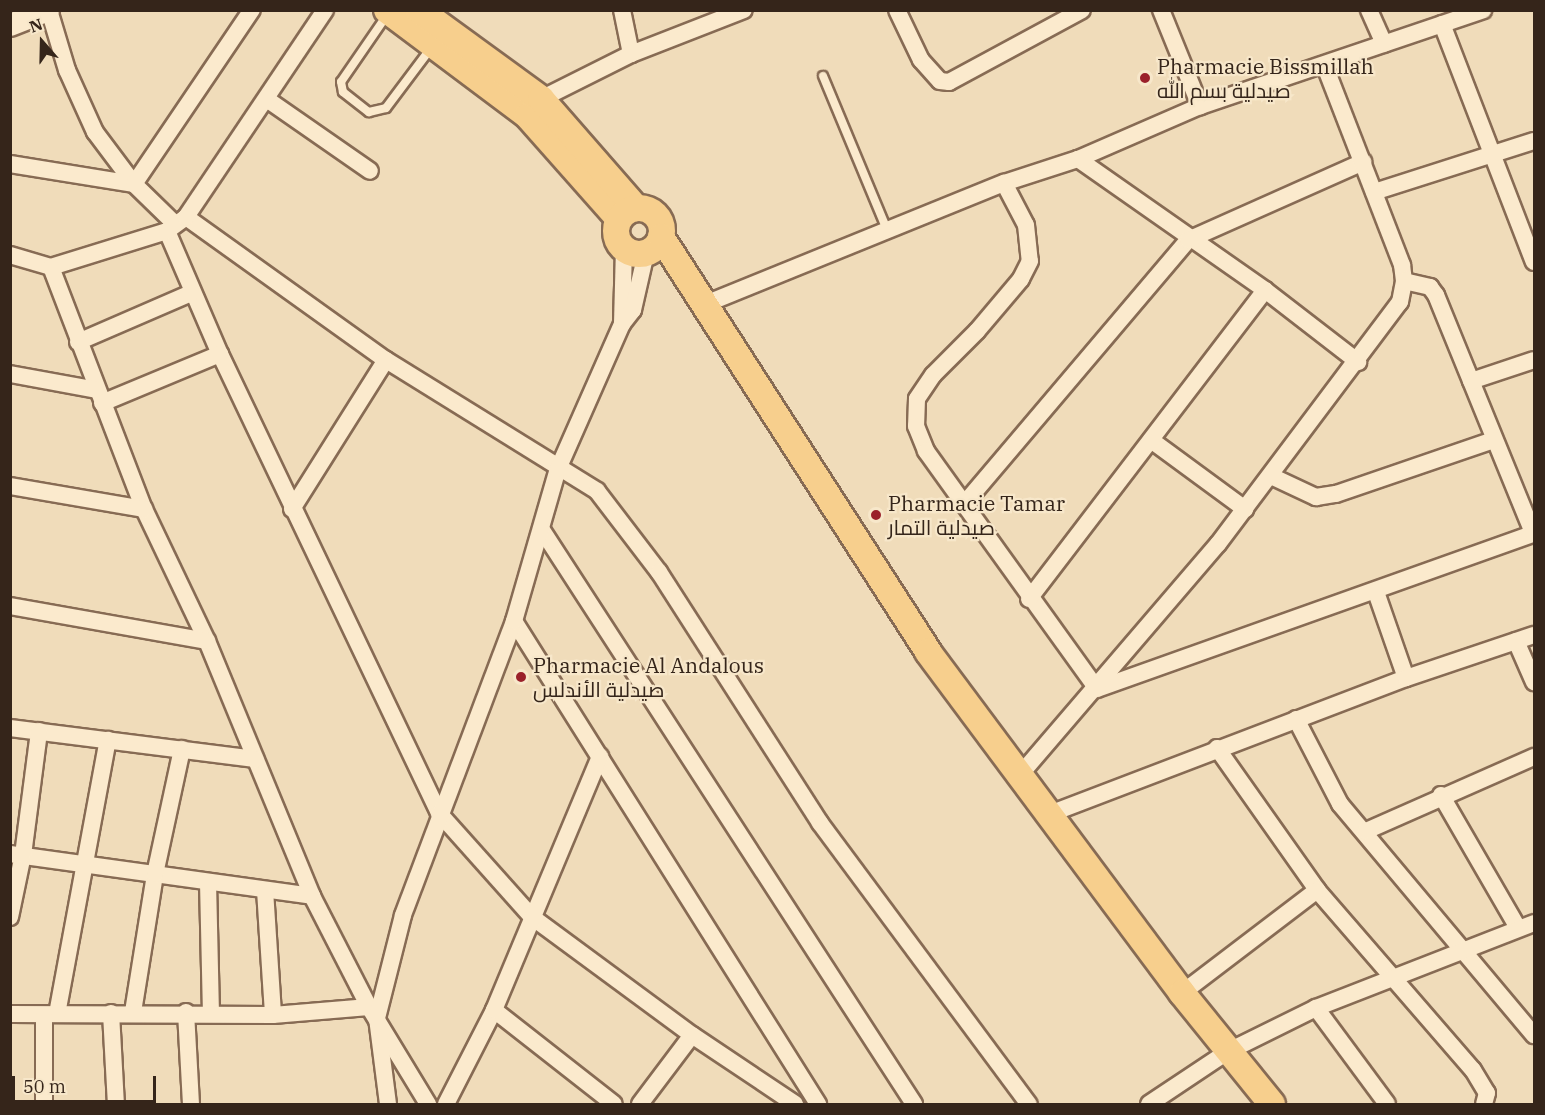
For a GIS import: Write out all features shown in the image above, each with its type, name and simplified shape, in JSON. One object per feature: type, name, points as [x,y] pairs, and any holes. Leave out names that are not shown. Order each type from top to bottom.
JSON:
[{"type":"main road","points":[[10,26],[49,10]]},
{"type":"main road","points":[[419,10],[541,99],[627,213]]},
{"type":"main road","points":[[388,11],[435,43],[543,130],[627,213],[657,216],[645,248]]},
{"type":"main road","points":[[627,213],[615,232],[645,248],[671,277],[697,296],[928,651],[1182,993],[1227,1052],[1272,1104]]},
{"type":"street","points":[[49,10],[80,105],[134,184],[176,224],[386,360],[558,469],[597,491],[626,526],[820,823],[1029,1104]]},
{"type":"street","points":[[134,184],[252,10]]},
{"type":"street","points":[[10,255],[51,267],[176,224],[268,100],[326,10]]},
{"type":"street","points":[[622,10],[631,54]]},
{"type":"street","points":[[541,99],[631,54],[744,10]]},
{"type":"street","points":[[897,10],[921,60],[940,81],[949,82],[1082,10]]},
{"type":"street","points":[[1161,10],[1200,106]]},
{"type":"street","points":[[1369,10],[1384,44]]},
{"type":"street","points":[[697,296],[887,230],[1004,183],[1078,159],[1200,106],[1325,66],[1483,10]]},
{"type":"street","points":[[1442,24],[1490,155],[1534,262]]},
{"type":"street","points":[[1019,776],[1097,689],[1245,509],[1358,362],[1400,302],[1404,281],[1363,162],[1325,66]]},
{"type":"street","points":[[268,100],[370,171]]},
{"type":"street","points":[[1374,192],[1534,141]]},
{"type":"street","points":[[1078,159],[1188,240],[1265,290],[1358,362]]},
{"type":"street","points":[[965,503],[1188,240],[1363,162]]},
{"type":"street","points":[[10,164],[134,184]]},
{"type":"street","points":[[1004,183],[1026,225],[1030,261],[1015,286],[933,375],[917,399],[916,426],[926,451],[965,503],[1029,599],[1097,689]]},
{"type":"street","points":[[176,224],[191,293],[292,509],[439,813],[532,917],[692,1035],[795,1104]]},
{"type":"street","points":[[387,1104],[373,1012],[403,915],[439,813],[514,621],[558,469],[622,324],[645,248]]},
{"type":"street","points":[[51,267],[99,397],[144,509],[207,641],[312,896],[373,1012],[428,1104]]},
{"type":"street","points":[[1097,689],[1376,592],[1534,533],[1494,440],[1437,295],[1430,287],[1404,281]]},
{"type":"street","points":[[1029,599],[1265,290]]},
{"type":"street","points":[[78,342],[191,293]]},
{"type":"street","points":[[10,374],[99,397],[220,354]]},
{"type":"street","points":[[292,509],[386,360]]},
{"type":"street","points":[[1471,381],[1534,360]]},
{"type":"street","points":[[1151,440],[1245,509]]},
{"type":"street","points":[[1271,476],[1316,497],[1336,494],[1494,440]]},
{"type":"street","points":[[10,486],[144,509]]},
{"type":"street","points":[[542,530],[914,1104]]},
{"type":"street","points":[[1376,592],[1406,678]]},
{"type":"street","points":[[10,606],[207,641]]},
{"type":"street","points":[[514,621],[818,1104]]},
{"type":"street","points":[[1047,814],[1406,678],[1534,635]]},
{"type":"street","points":[[1516,641],[1534,682]]},
{"type":"street","points":[[1296,719],[1328,786],[1460,949],[1534,1035]]},
{"type":"street","points":[[10,728],[255,759]]},
{"type":"street","points":[[10,917],[17,854],[39,731]]},
{"type":"street","points":[[44,1104],[50,1015],[85,864],[108,740]]},
{"type":"street","points":[[1217,748],[1317,890],[1473,1070],[1486,1093],[1484,1104]]},
{"type":"street","points":[[133,1012],[155,874],[182,749]]},
{"type":"street","points":[[446,1104],[494,1010],[600,756]]},
{"type":"street","points":[[1366,831],[1441,795],[1534,757]]},
{"type":"street","points":[[1149,1104],[1227,1052],[1316,1008],[1393,980],[1460,949],[1526,925],[1441,795]]},
{"type":"street","points":[[17,854],[312,896]]},
{"type":"street","points":[[208,882],[211,1014]]},
{"type":"street","points":[[265,890],[273,1015]]},
{"type":"street","points":[[1182,993],[1317,890]]},
{"type":"street","points":[[1316,1008],[1387,1104]]},
{"type":"street","points":[[494,1010],[614,1104]]},
{"type":"street","points":[[10,1014],[186,1012],[273,1015],[373,1012]]},
{"type":"street","points":[[186,1012],[191,1104]]},
{"type":"street","points":[[111,1013],[116,1104]]},
{"type":"street","points":[[640,1104],[692,1035]]},
{"type":"lane","points":[[388,11],[341,82],[343,92],[369,112],[386,108],[435,43]]},
{"type":"lane","points":[[823,76],[887,230]]},
{"type":"place","name":"Pharmacie Bissmillah صيدلية بسم الله","points":[[1145,78]]},
{"type":"place","name":"Pharmacie Tamar صيدلية التمار","points":[[876,515]]},
{"type":"place","name":"Pharmacie Al Andalous صيدلية الأندلس","points":[[521,677]]}]
